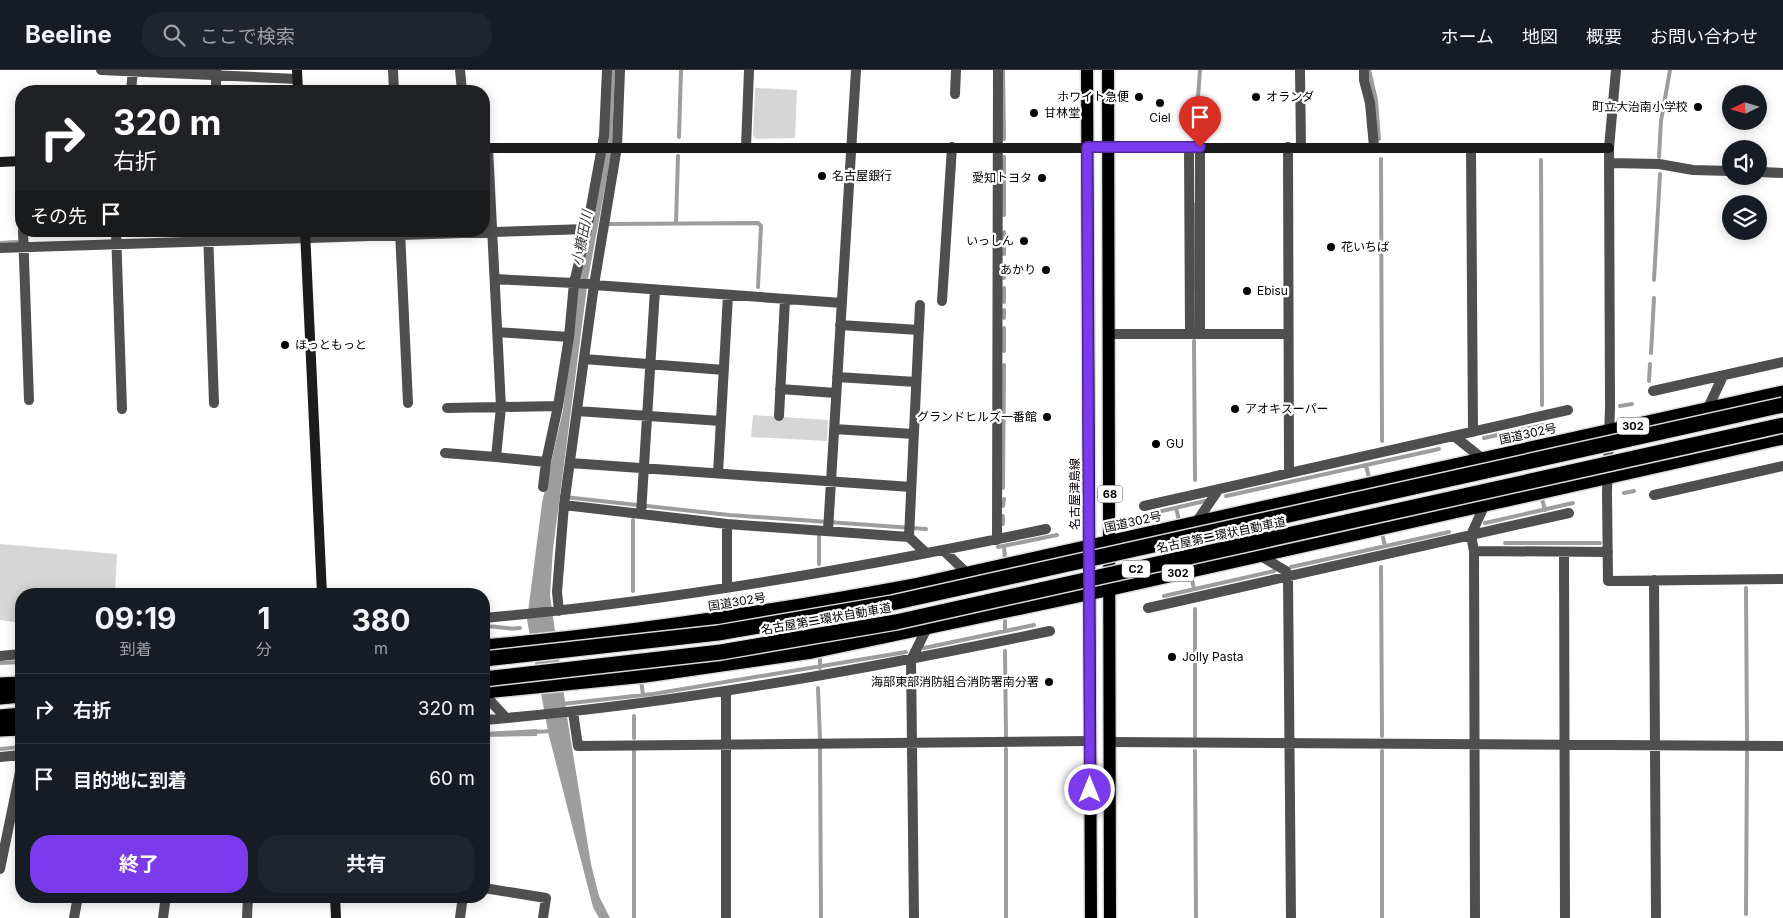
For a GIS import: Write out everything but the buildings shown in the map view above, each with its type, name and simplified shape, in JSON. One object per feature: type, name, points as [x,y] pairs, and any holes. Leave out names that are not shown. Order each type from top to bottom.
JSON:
[{"type":"highway","name":"国道302号","points":[[490,646],[561,640],[804,607],[1111,543],[1783,393]]},
{"type":"highway","name":"名古屋第二環状自動車道","points":[[490,658],[718,632],[892,603],[1783,406]]},
{"type":"highway","name":"名古屋第二環状自動車道","points":[[490,678],[721,652],[896,622],[1727,438],[1782,434]]},
{"type":"highway","name":"302","points":[[490,691],[567,684],[812,651],[927,628],[1259,555],[1607,477],[1782,434]]},
{"type":"highway","points":[[0,685],[15,684]]},
{"type":"highway","points":[[0,697],[15,696]]},
{"type":"highway","points":[[0,717],[15,716]]},
{"type":"highway","points":[[0,729],[15,728]]},
{"type":"main road","name":"名古屋津島線","points":[[1087,70],[1091,918]]},
{"type":"main road","name":"68","points":[[1108,70],[1111,543],[1110,918]]},
{"type":"street","points":[[101,70],[297,74]]},
{"type":"street","points":[[132,85],[133,70]]},
{"type":"street","points":[[393,70],[394,85]]},
{"type":"street","points":[[460,70],[461,85]]},
{"type":"street","points":[[542,488],[558,406],[576,283],[587,229],[610,147],[607,70]]},
{"type":"street","points":[[556,611],[564,500],[584,359],[620,70]]},
{"type":"street","points":[[746,147],[749,70]]},
{"type":"street","points":[[829,524],[856,70]]},
{"type":"street","points":[[950,70],[956,70],[955,94]]},
{"type":"street","points":[[997,540],[998,70]]},
{"type":"street","points":[[1300,70],[1300,147]]},
{"type":"street","points":[[1364,70],[1364,80],[1370,104],[1374,147]]},
{"type":"street","points":[[1616,70],[1609,148],[1608,581],[1783,579]]},
{"type":"street","points":[[216,72],[216,85]]},
{"type":"street","points":[[942,301],[952,147]]},
{"type":"street","points":[[1189,147],[1195,334]]},
{"type":"street","points":[[1195,334],[1200,147]]},
{"type":"street","points":[[1288,147],[1289,473]]},
{"type":"street","points":[[490,148],[1609,148]]},
{"type":"street","points":[[1471,148],[1473,432]]},
{"type":"street","points":[[0,162],[15,161]]},
{"type":"street","points":[[1609,163],[1659,164],[1692,170],[1722,171]]},
{"type":"street","points":[[1767,172],[1783,173]]},
{"type":"street","points":[[490,204],[501,407],[496,457]]},
{"type":"street","points":[[492,232],[587,229]]},
{"type":"street","points":[[23,237],[29,400]]},
{"type":"street","points":[[116,237],[122,409]]},
{"type":"street","points":[[0,248],[117,244],[197,237]]},
{"type":"street","points":[[208,237],[214,402]]},
{"type":"street","points":[[306,237],[322,588]]},
{"type":"street","points":[[400,237],[408,403]]},
{"type":"street","points":[[495,279],[592,284],[842,303]]},
{"type":"street","points":[[642,508],[655,290]]},
{"type":"street","points":[[718,473],[728,295]]},
{"type":"street","points":[[779,416],[785,299]]},
{"type":"street","points":[[909,534],[920,305]]},
{"type":"street","points":[[840,325],[919,330]]},
{"type":"street","points":[[497,332],[569,337]]},
{"type":"street","points":[[1109,334],[1288,334]]},
{"type":"street","points":[[584,359],[724,370]]},
{"type":"street","points":[[1653,391],[1783,362]]},
{"type":"street","points":[[1707,410],[1723,376]]},
{"type":"street","points":[[837,377],[916,382]]},
{"type":"street","points":[[780,389],[836,393]]},
{"type":"street","points":[[447,408],[558,406]]},
{"type":"street","points":[[1144,506],[1568,410]]},
{"type":"street","points":[[577,411],[721,421]]},
{"type":"street","points":[[834,429],[914,434]]},
{"type":"street","points":[[1454,436],[1483,459]]},
{"type":"street","points":[[445,453],[546,462]]},
{"type":"street","points":[[570,463],[911,487]]},
{"type":"street","points":[[1654,494],[1783,466]]},
{"type":"street","points":[[1195,524],[1219,489]]},
{"type":"street","points":[[564,500],[642,508],[727,524],[829,524],[909,534],[926,553]]},
{"type":"street","points":[[1475,918],[1474,550],[1471,535],[1485,504]]},
{"type":"street","points":[[1148,608],[1569,513]]},
{"type":"street","points":[[727,524],[727,588]]},
{"type":"street","points":[[490,617],[556,611],[727,588],[926,553],[944,552],[1046,529]]},
{"type":"street","points":[[1474,550],[1608,552]]},
{"type":"street","points":[[944,552],[969,574]]},
{"type":"street","points":[[1564,552],[1565,918]]},
{"type":"street","points":[[1259,555],[1286,571],[1288,577],[1291,918]]},
{"type":"street","points":[[1654,580],[1656,917]]},
{"type":"street","points":[[914,918],[914,744],[911,660],[927,628]]},
{"type":"street","points":[[490,719],[573,712],[726,692],[911,660],[1050,631]]},
{"type":"street","points":[[0,656],[15,655]]},
{"type":"street","points":[[726,692],[726,918]]},
{"type":"street","points":[[490,699],[506,718]]},
{"type":"street","points":[[573,712],[578,746],[1090,741]]},
{"type":"street","points":[[1110,742],[1783,746]]},
{"type":"street","points":[[0,756],[15,755]]},
{"type":"street","points":[[0,869],[15,792]]},
{"type":"street","points":[[490,889],[546,898],[543,918]]},
{"type":"street","points":[[74,918],[77,903]]},
{"type":"street","points":[[163,918],[165,903]]},
{"type":"street","points":[[247,918],[248,903]]},
{"type":"street","points":[[335,903],[336,918]]},
{"type":"street","points":[[460,918],[462,903]]},
{"type":"shaded area","points":[[755,88],[797,90],[795,138],[756,139],[753,135]]},
{"type":"shaded area","points":[[606,150],[612,150],[588,279],[553,549],[550,595],[591,864],[599,896],[610,918],[599,918],[593,907],[549,736],[527,620],[542,503],[563,410],[579,278]]},
{"type":"shaded area","points":[[753,415],[828,420],[827,441],[751,437]]},
{"type":"shaded area","points":[[0,544],[117,554],[115,588],[15,588],[15,622],[0,620]]},
{"type":"shaded area","points":[[537,729],[537,736],[490,737],[490,732]]},
{"type":"waterway","name":"小糠田川","points":[[610,148],[613,70]]},
{"type":"waterway","points":[[679,137],[681,70]]},
{"type":"waterway","points":[[1003,70],[1004,139]]},
{"type":"waterway","points":[[1195,138],[1200,70]]},
{"type":"waterway","points":[[1369,70],[1376,100],[1379,139]]},
{"type":"waterway","points":[[1659,157],[1661,121],[1670,70]]},
{"type":"waterway","points":[[676,223],[678,156]]},
{"type":"waterway","points":[[1004,157],[1004,215]]},
{"type":"waterway","points":[[1381,159],[1382,441]]},
{"type":"waterway","points":[[1541,160],[1542,405]]},
{"type":"waterway","points":[[1654,280],[1660,174]]},
{"type":"waterway","points":[[1195,205],[1195,288]]},
{"type":"waterway","points":[[608,224],[758,223],[761,226],[758,287]]},
{"type":"waterway","points":[[1004,232],[1004,254]]},
{"type":"waterway","points":[[0,243],[17,242]]},
{"type":"waterway","points":[[1004,273],[1004,278]]},
{"type":"waterway","points":[[1004,288],[1004,302]]},
{"type":"waterway","points":[[1651,353],[1654,298]]},
{"type":"waterway","points":[[1004,310],[1004,318]]},
{"type":"waterway","points":[[1004,328],[1004,351]]},
{"type":"waterway","points":[[1194,341],[1195,480]]},
{"type":"waterway","points":[[1649,381],[1650,364]]},
{"type":"waterway","points":[[1003,488],[1004,365]]},
{"type":"waterway","points":[[1620,406],[1632,404]]},
{"type":"waterway","points":[[1484,438],[1553,423]]},
{"type":"waterway","points":[[1527,429],[1529,439]]},
{"type":"waterway","points":[[1226,496],[1439,449]]},
{"type":"waterway","points":[[1366,465],[1370,482]]},
{"type":"waterway","points":[[1624,493],[1634,491]]},
{"type":"waterway","points":[[555,496],[729,515],[926,529]]},
{"type":"waterway","points":[[1003,506],[1004,499]]},
{"type":"waterway","points":[[1542,499],[1545,510]]},
{"type":"waterway","points":[[1162,511],[1205,501]]},
{"type":"waterway","points":[[1485,523],[1573,503]]},
{"type":"waterway","points":[[1176,508],[1179,520]]},
{"type":"waterway","points":[[1003,516],[1003,524]]},
{"type":"waterway","points":[[633,520],[633,591]]},
{"type":"waterway","points":[[1291,567],[1449,532]]},
{"type":"waterway","points":[[1382,533],[1385,546]]},
{"type":"waterway","points":[[998,547],[1057,535]]},
{"type":"waterway","points":[[819,536],[819,564]]},
{"type":"waterway","points":[[1505,543],[1600,543]]},
{"type":"waterway","points":[[1004,546],[1005,559]]},
{"type":"waterway","points":[[1381,567],[1382,736]]},
{"type":"waterway","points":[[1164,596],[1274,571]]},
{"type":"waterway","points":[[1191,575],[1194,589]]},
{"type":"waterway","points":[[1746,588],[1747,740]]},
{"type":"waterway","points":[[1195,609],[1195,737]]},
{"type":"waterway","points":[[1005,621],[1005,631]]},
{"type":"waterway","points":[[924,648],[1034,625]]},
{"type":"waterway","points":[[490,627],[520,628]]},
{"type":"waterway","points":[[1005,651],[1006,737]]},
{"type":"waterway","points":[[562,704],[653,694],[906,652]]},
{"type":"waterway","points":[[820,655],[820,668]]},
{"type":"waterway","points":[[0,663],[15,662]]},
{"type":"waterway","points":[[641,680],[643,695]]},
{"type":"waterway","points":[[818,688],[820,739]]},
{"type":"waterway","points":[[634,716],[634,738]]},
{"type":"waterway","points":[[533,732],[551,731]]},
{"type":"waterway","points":[[0,749],[15,748]]},
{"type":"waterway","points":[[820,749],[821,918]]},
{"type":"waterway","points":[[1006,749],[1006,918]]},
{"type":"waterway","points":[[634,751],[634,918]]},
{"type":"waterway","points":[[1195,751],[1196,918]]},
{"type":"waterway","points":[[1382,751],[1382,918]]},
{"type":"waterway","points":[[1746,914],[1747,752]]},
{"type":"place","name":"ホワイト急便","points":[[1139,97]]},
{"type":"place","name":"オランダ","points":[[1256,97]]},
{"type":"place","name":"Ciel","points":[[1160,103]]},
{"type":"place","name":"町立大治南小学校","points":[[1698,107]]},
{"type":"place","name":"甘林堂","points":[[1034,113]]},
{"type":"place","name":"名古屋銀行","points":[[822,176]]},
{"type":"place","name":"愛知トヨタ","points":[[1042,178]]},
{"type":"place","name":"いっしん","points":[[1024,241]]},
{"type":"place","name":"花いちば","points":[[1331,247]]},
{"type":"place","name":"あかり","points":[[1046,270]]},
{"type":"place","name":"Ebisu","points":[[1247,291]]},
{"type":"place","name":"ほっともっと","points":[[285,345]]},
{"type":"place","name":"アオキスーパー","points":[[1235,409]]},
{"type":"place","name":"グランドヒルズ一番館","points":[[1047,417]]},
{"type":"place","name":"GU","points":[[1156,444]]},
{"type":"place","name":"Jolly Pasta","points":[[1172,657]]},
{"type":"place","name":"海部東部消防組合消防署南分署","points":[[1049,682]]},
{"type":"route","points":[[1090,790],[1087,147],[1200,147]]}]
